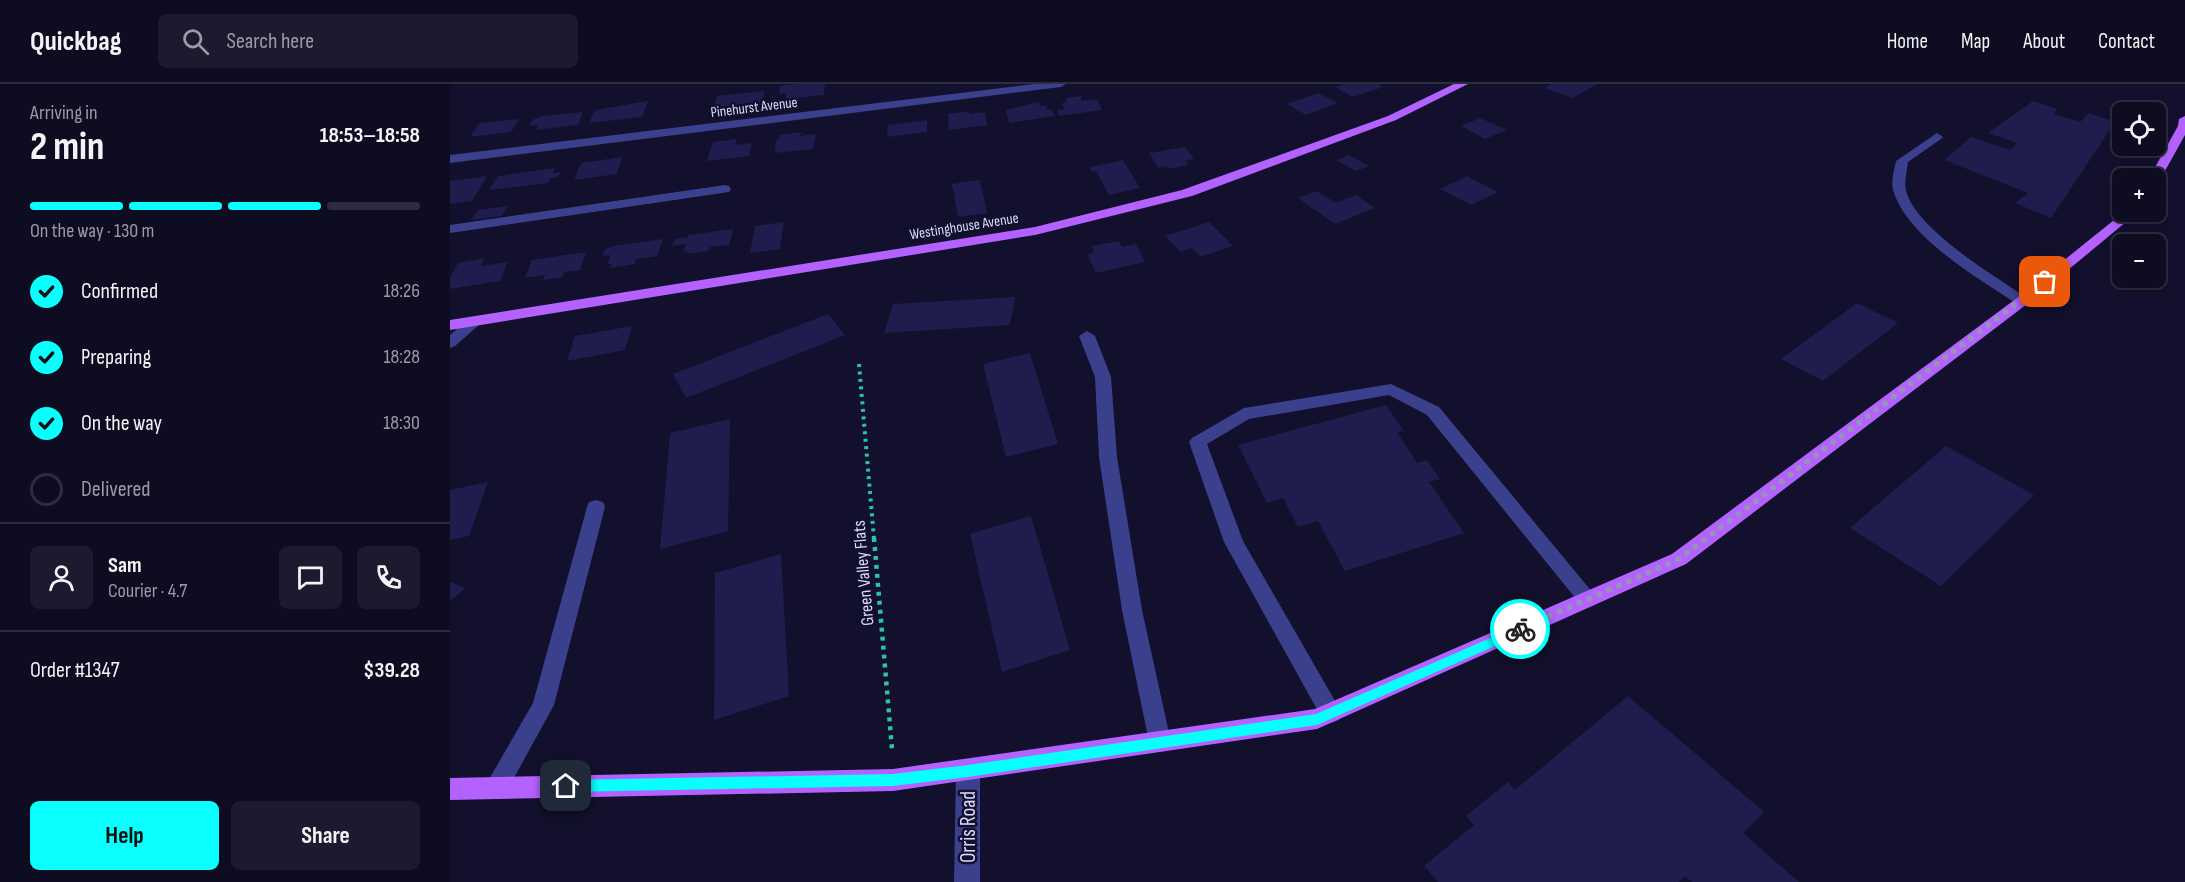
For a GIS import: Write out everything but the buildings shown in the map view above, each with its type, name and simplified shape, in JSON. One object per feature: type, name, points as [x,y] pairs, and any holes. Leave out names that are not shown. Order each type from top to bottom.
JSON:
[{"type":"main road","name":"Westinghouse Avenue","points":[[450,325],[1035,231],[1187,193],[1392,118],[1463,84]]},
{"type":"main road","points":[[2161,168],[2184,126],[2185,119]]},
{"type":"main road","points":[[450,789],[893,780],[1317,719],[1679,559],[2022,301],[2119,222]]},
{"type":"street","name":"Pinehurst Avenue","points":[[450,159],[1061,84]]},
{"type":"street","points":[[1937,136],[1902,161],[1899,192],[1918,223],[1984,276],[2022,301]]},
{"type":"street","points":[[450,229],[725,189]]},
{"type":"street","points":[[450,343],[475,321]]},
{"type":"street","points":[[1087,336],[1103,377],[1108,457],[1132,610],[1160,742]]},
{"type":"street","points":[[1331,713],[1234,542],[1198,442],[1244,414],[1391,389],[1433,411],[1588,599]]},
{"type":"street","points":[[496,788],[543,705],[596,507]]},
{"type":"street","name":"Orris Road","points":[[967,882],[968,771]]},
{"type":"path","name":"Green Valley Flats","points":[[859,364],[893,780]]},
{"type":"way so far","points":[[1520,629],[1679,559],[2045,282]]},
{"type":"route","points":[[566,786],[893,780],[1317,719],[1520,629]]}]
